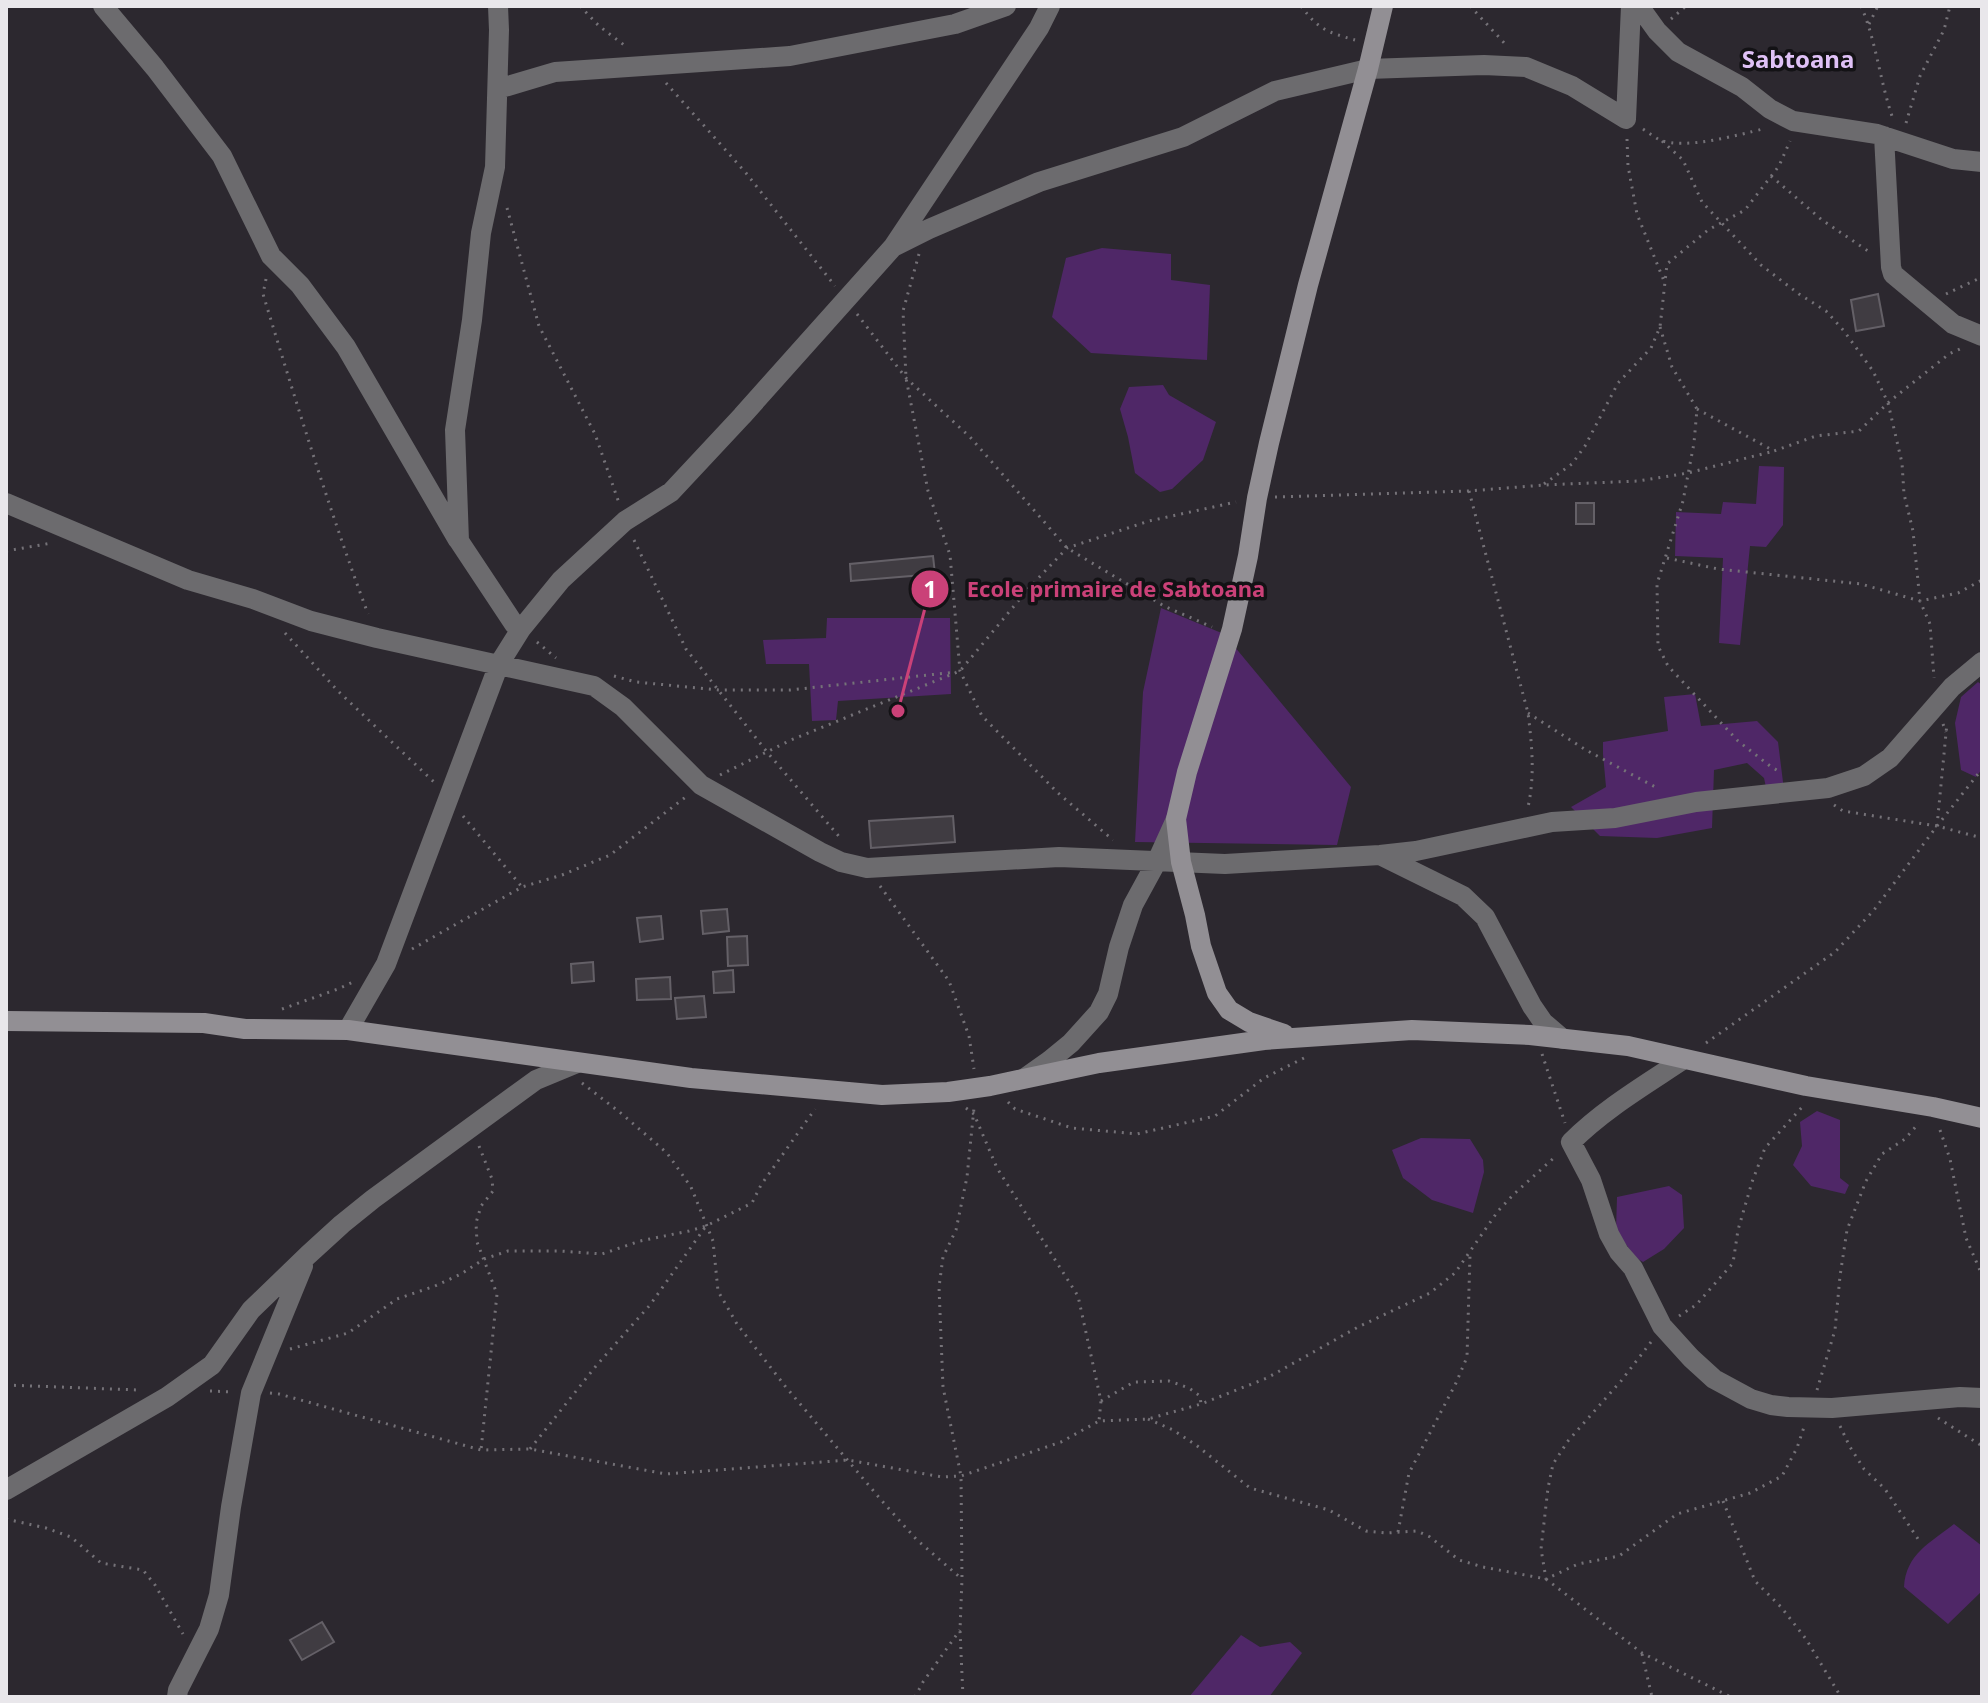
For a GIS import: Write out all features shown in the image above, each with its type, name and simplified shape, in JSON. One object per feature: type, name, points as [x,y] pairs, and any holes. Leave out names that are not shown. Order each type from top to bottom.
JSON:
[{"type":"street","points":[[103,6],[222,156],[271,256],[300,285],[346,347],[459,541],[514,624],[521,629]]},
{"type":"street","points":[[459,541],[455,430],[472,320],[481,233],[495,167],[498,6]]},
{"type":"street","points":[[498,89],[555,72],[790,56],[955,24],[1006,6]]},
{"type":"street","points":[[348,1030],[386,964],[499,664],[521,629],[561,580],[625,521],[671,492],[893,247],[1039,28],[1050,6]]},
{"type":"street","points":[[1294,1038],[1249,1022],[1229,1010],[1217,993],[1201,946],[1181,862],[1176,819],[1187,772],[1232,629],[1257,498],[1308,285],[1383,6]]},
{"type":"street","points":[[893,247],[1039,182],[1183,137],[1275,91],[1368,69],[1484,65],[1526,67],[1572,86],[1626,119],[1631,6]]},
{"type":"street","points":[[1639,6],[1657,31],[1678,52],[1742,87],[1770,109],[1798,123],[1892,139],[1953,159],[1982,162]]},
{"type":"street","points":[[1892,139],[1893,274],[1977,340]]},
{"type":"street","points":[[6,503],[188,580],[253,599],[311,621],[594,686],[623,707],[701,785],[820,852],[841,862],[867,868],[1059,857],[1225,864],[1380,855],[1416,851],[1552,822],[1615,818],[1696,802],[1828,788],[1864,776],[1890,758],[1941,713],[1952,687],[1982,662]]},
{"type":"street","points":[[1025,1078],[1071,1043],[1099,1012],[1108,994],[1119,947],[1148,861],[1176,819]]},
{"type":"street","points":[[1380,855],[1463,896],[1485,917],[1532,1006],[1543,1022],[1563,1039]]},
{"type":"street","points":[[6,1021],[204,1023],[245,1029],[348,1030],[570,1066],[882,1095],[984,1087],[1099,1063],[1264,1040],[1412,1030],[1539,1036],[1628,1046],[1806,1086],[1982,1118]]},
{"type":"street","points":[[1684,1059],[1598,1118],[1571,1142],[1591,1180],[1609,1234],[1633,1268],[1662,1326],[1681,1348],[1714,1379],[1751,1399],[1771,1405],[1822,1407],[1982,1398]]},
{"type":"street","points":[[6,1490],[178,1389],[212,1365],[251,1310],[373,1199],[536,1080],[570,1066]]},
{"type":"street","points":[[177,1697],[209,1629],[219,1595],[251,1393],[308,1255]]},
{"type":"path","points":[[580,6],[599,26],[651,66],[746,173],[906,378],[970,437],[1067,548],[1164,606],[1221,631],[1232,629]]},
{"type":"path","points":[[1301,6],[1326,32],[1374,46]]},
{"type":"path","points":[[1470,6],[1526,67]]},
{"type":"path","points":[[1861,6],[1869,24],[1892,139]]},
{"type":"path","points":[[1869,24],[1878,6]]},
{"type":"path","points":[[1892,139],[1944,30],[1950,6]]},
{"type":"path","points":[[1626,119],[1662,141],[1683,160],[1702,202],[1761,265],[1826,311],[1873,371],[1888,403],[1902,463],[1920,601],[1930,624],[1946,732],[1937,826]]},
{"type":"path","points":[[1626,119],[1628,166],[1637,214],[1665,283]]},
{"type":"path","points":[[1544,485],[1572,464],[1585,446],[1618,383],[1651,348],[1660,327],[1667,264],[1708,230],[1745,210],[1779,166],[1798,123]]},
{"type":"path","points":[[1662,141],[1688,143],[1763,129]]},
{"type":"path","points":[[495,167],[539,326],[595,434],[625,521],[686,649],[767,752],[847,845]]},
{"type":"path","points":[[1771,176],[1822,220],[1891,267]]},
{"type":"path","points":[[929,229],[914,268],[903,311],[906,378],[928,491],[950,555],[960,671],[982,716],[1058,793],[1148,861]]},
{"type":"path","points":[[271,256],[263,294],[325,491],[377,638]]},
{"type":"path","points":[[1928,302],[1982,277]]},
{"type":"path","points":[[1660,327],[1672,367],[1697,409],[1774,451]]},
{"type":"path","points":[[278,1011],[338,989],[522,887],[610,855],[701,785],[767,752],[960,671],[1029,588],[1067,548],[1149,521],[1257,498],[1469,491],[1638,481],[1688,473],[1774,451],[1816,436],[1859,431],[1888,403],[1949,354],[1977,340]]},
{"type":"path","points":[[1697,409],[1683,501],[1657,584],[1658,646],[1668,666],[1738,741],[1780,772]]},
{"type":"path","points":[[1469,491],[1528,713],[1533,770],[1530,802],[1522,829]]},
{"type":"path","points":[[6,551],[87,536]]},
{"type":"path","points":[[1665,558],[1718,569],[1861,584],[1920,601],[1958,593],[1982,580]]},
{"type":"path","points":[[285,633],[338,691],[428,774],[522,887]]},
{"type":"path","points":[[606,674],[636,682],[719,690],[790,690],[960,671]]},
{"type":"path","points":[[1528,713],[1586,750],[1654,787],[1696,802]]},
{"type":"path","points":[[1941,713],[1946,732]]},
{"type":"path","points":[[1684,1059],[1835,952],[1874,910],[1982,769]]},
{"type":"path","points":[[1812,789],[1843,811],[1937,826],[1982,838]]},
{"type":"path","points":[[867,868],[949,981],[984,1087],[974,1114],[967,1177],[956,1230],[943,1257],[939,1287],[943,1387],[961,1476],[963,1697]]},
{"type":"path","points":[[6,1385],[279,1394],[481,1450],[530,1449],[666,1474],[848,1460],[942,1477],[961,1476],[1061,1442],[1099,1421],[1148,1419],[1201,1404],[1267,1378],[1358,1327],[1430,1293],[1449,1280],[1470,1255],[1498,1211],[1571,1142],[1543,1060],[1539,1036]]},
{"type":"path","points":[[984,1087],[1015,1109],[1072,1128],[1137,1134],[1215,1116],[1264,1078],[1306,1057]]},
{"type":"path","points":[[570,1066],[667,1153],[691,1187],[713,1241],[718,1291],[737,1324],[785,1386],[916,1539],[962,1579]]},
{"type":"path","points":[[265,1356],[348,1333],[397,1299],[435,1286],[484,1259],[508,1251],[602,1254],[640,1241],[706,1226],[752,1203],[761,1185],[827,1090]]},
{"type":"path","points":[[948,1092],[974,1114],[997,1168],[1078,1296],[1101,1401],[1099,1421]]},
{"type":"path","points":[[1933,1107],[1950,1159],[1966,1238],[1982,1275]]},
{"type":"path","points":[[1546,1579],[1578,1564],[1619,1556],[1677,1514],[1750,1493],[1782,1476],[1822,1407],[1847,1230],[1866,1181],[1882,1154],[1905,1139],[1933,1107]]},
{"type":"path","points":[[472,1126],[492,1179],[493,1191],[481,1206],[476,1223],[477,1242],[497,1294],[481,1450]]},
{"type":"path","points":[[530,1449],[596,1366],[650,1305],[706,1226]]},
{"type":"path","points":[[1398,1532],[1409,1473],[1467,1357],[1470,1255]]},
{"type":"path","points":[[1101,1401],[1134,1382],[1169,1381],[1189,1388],[1200,1396],[1201,1404]]},
{"type":"path","points":[[1914,1401],[1982,1446]]},
{"type":"path","points":[[1822,1407],[1864,1469],[1885,1489],[1920,1542]]},
{"type":"path","points":[[1148,1419],[1196,1445],[1250,1488],[1329,1510],[1366,1531],[1417,1531],[1430,1537],[1459,1560],[1546,1579],[1642,1653],[1731,1697]]},
{"type":"path","points":[[1723,1501],[1755,1581],[1806,1639],[1841,1697]]},
{"type":"path","points":[[6,1519],[71,1537],[101,1563],[143,1570],[155,1585],[195,1655]]},
{"type":"path","points":[[915,1697],[960,1630]]},
{"type":"path","points":[[1642,1653],[1652,1697]]},
{"type":"shaded area","points":[[1102,248],[1171,254],[1171,280],[1210,285],[1207,360],[1091,353],[1052,317],[1066,258]]},
{"type":"shaded area","points":[[1163,385],[1169,395],[1216,422],[1203,460],[1172,489],[1160,492],[1135,473],[1120,409],[1129,387]]},
{"type":"shaded area","points":[[1759,466],[1784,467],[1783,525],[1766,547],[1750,546],[1740,645],[1719,643],[1723,558],[1675,556],[1676,512],[1721,514],[1723,502],[1756,504]]},
{"type":"shaded area","points":[[1161,608],[1224,634],[1351,787],[1337,845],[1135,842],[1143,692]]},
{"type":"shaded area","points":[[827,618],[950,618],[951,694],[838,701],[836,720],[812,721],[809,664],[766,664],[763,640],[826,638]]},
{"type":"shaded area","points":[[1978,682],[1982,685],[1982,769],[1976,777],[1961,770],[1955,723],[1961,697]]},
{"type":"shaded area","points":[[1695,694],[1701,726],[1757,721],[1778,742],[1784,790],[1767,792],[1764,778],[1747,763],[1714,770],[1712,828],[1657,838],[1600,836],[1571,807],[1606,787],[1603,742],[1668,731],[1664,697]]},
{"type":"shaded area","points":[[1817,1111],[1840,1120],[1840,1178],[1849,1185],[1845,1194],[1811,1186],[1793,1165],[1802,1146],[1800,1122]]},
{"type":"shaded area","points":[[1421,1138],[1470,1139],[1483,1160],[1484,1172],[1473,1213],[1432,1200],[1403,1178],[1392,1150]]},
{"type":"shaded area","points":[[1669,1186],[1682,1195],[1684,1228],[1664,1249],[1643,1262],[1636,1258],[1616,1231],[1617,1197]]},
{"type":"shaded area","points":[[1954,1524],[1982,1546],[1982,1591],[1948,1624],[1904,1587],[1914,1558]]},
{"type":"shaded area","points":[[1241,1635],[1260,1647],[1290,1642],[1302,1653],[1269,1697],[1189,1697]]},
{"type":"building","points":[[1878,294],[1884,326],[1856,331],[1851,300]]},
{"type":"building","points":[[1576,503],[1594,503],[1594,524],[1576,524]]},
{"type":"building","points":[[933,556],[935,574],[851,581],[850,564]]},
{"type":"building","points":[[953,816],[955,842],[871,848],[869,821]]},
{"type":"building","points":[[727,909],[729,931],[703,934],[701,911]]},
{"type":"building","points":[[661,916],[663,939],[640,942],[637,918]]},
{"type":"building","points":[[747,936],[748,965],[728,966],[727,937]]},
{"type":"building","points":[[593,962],[594,981],[572,983],[571,964]]},
{"type":"building","points":[[733,970],[734,992],[714,993],[713,972]]},
{"type":"building","points":[[670,977],[671,999],[637,1000],[636,979]]},
{"type":"building","points":[[704,996],[706,1017],[677,1019],[675,998]]},
{"type":"building","points":[[322,1622],[334,1642],[302,1660],[290,1640]]},
{"type":"place","name":"Ecole primaire de Sabtoana","points":[[898,711]]},
{"type":"district","name":"Sabtoana","points":[[1798,60]]}]
